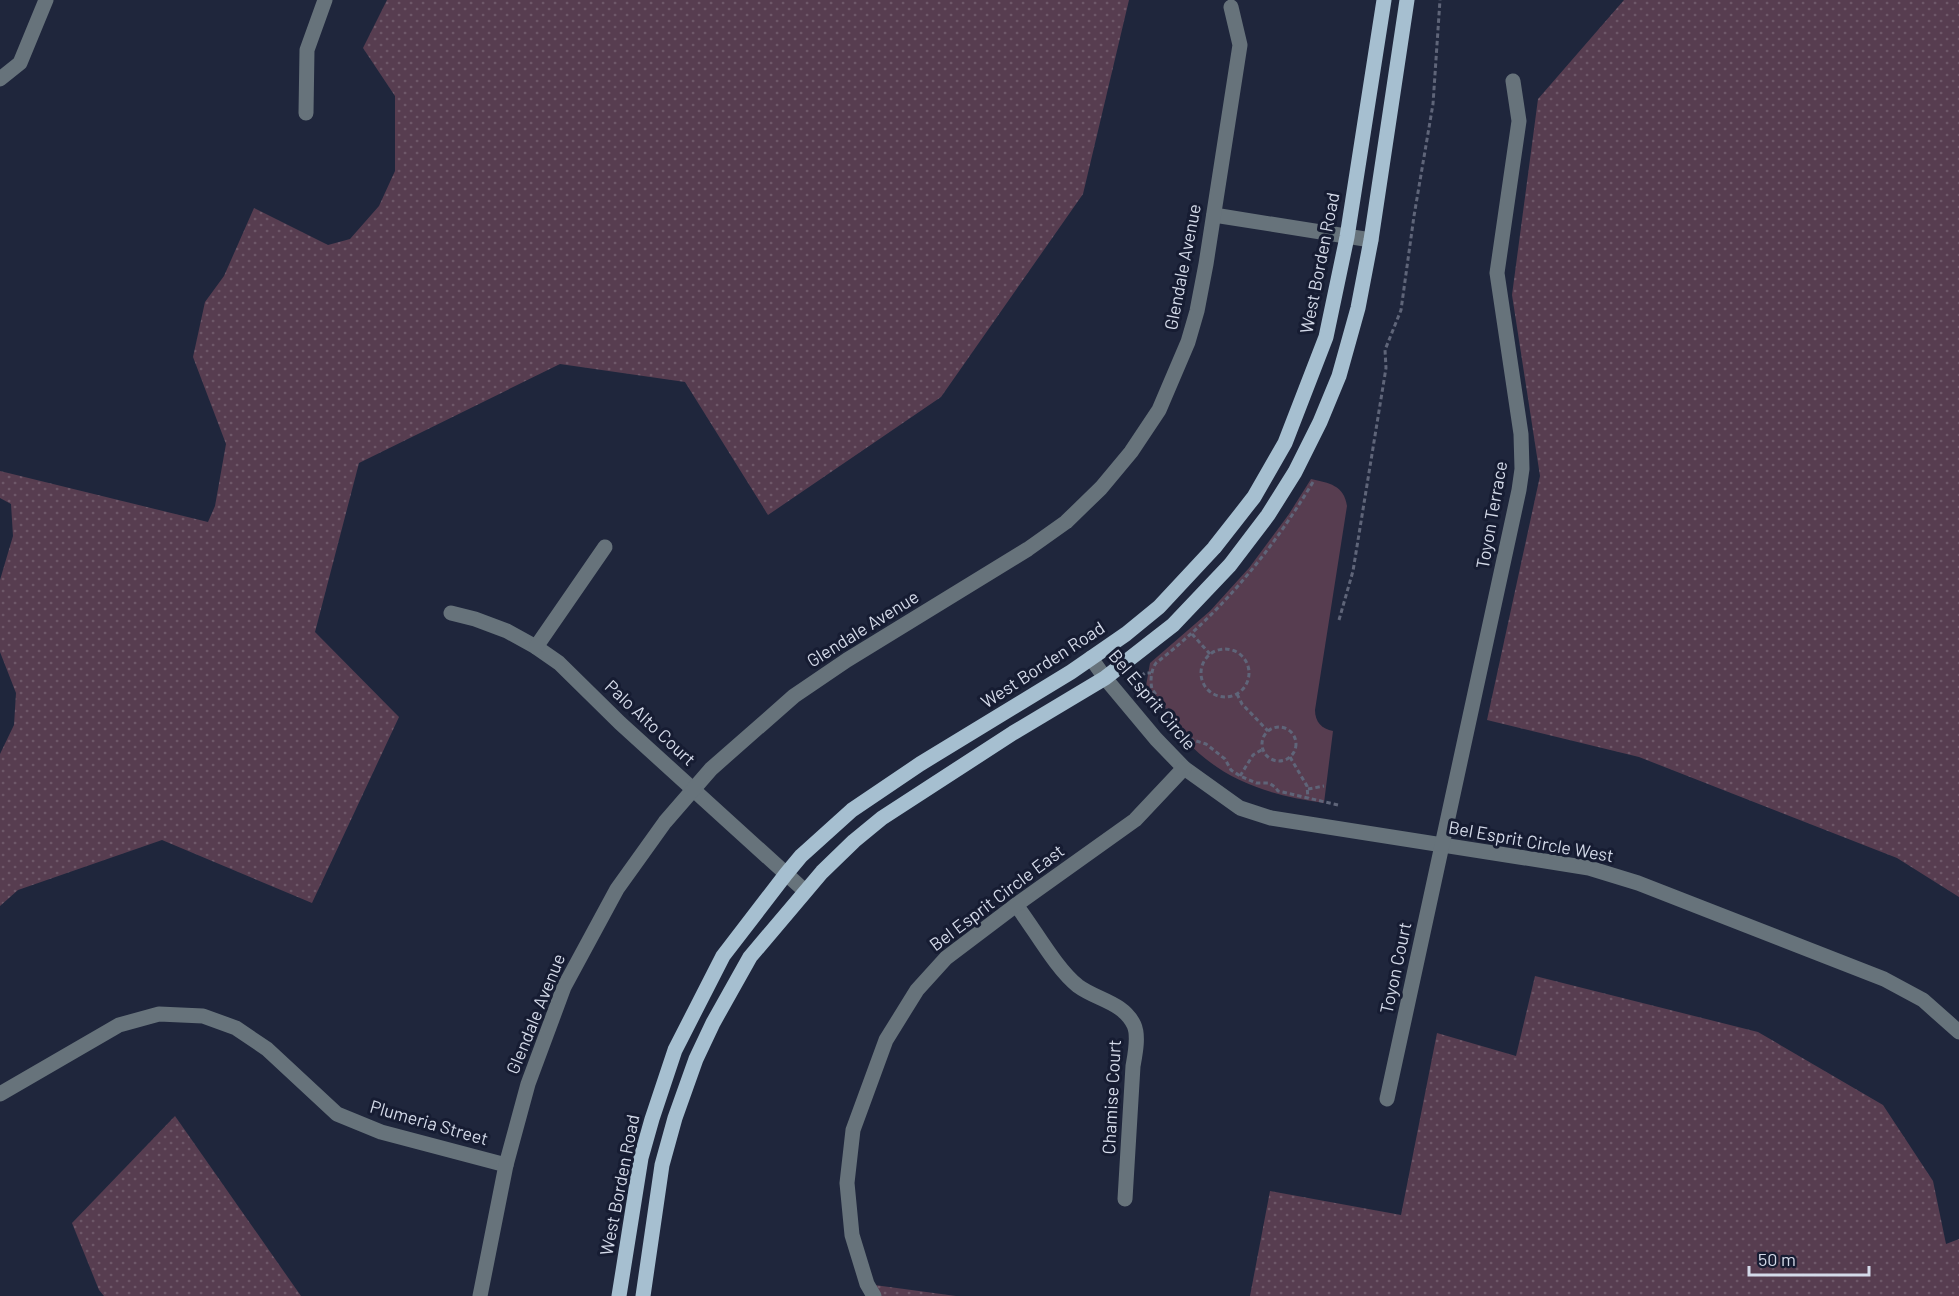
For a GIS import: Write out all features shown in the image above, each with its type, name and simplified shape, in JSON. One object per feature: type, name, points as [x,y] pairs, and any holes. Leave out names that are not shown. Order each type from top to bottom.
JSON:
[{"type":"main road","name":"West Borden Road","points":[[619,1296],[641,1158],[675,1050],[723,956],[786,874],[801,856],[852,810],[920,764],[1091,658],[1159,607],[1214,548],[1254,497],[1286,443],[1326,337],[1347,237],[1384,0]]},
{"type":"main road","points":[[643,1296],[662,1165],[675,1118],[696,1059],[713,1023],[750,957],[805,891],[854,841],[882,818],[1014,733],[1105,678],[1145,648],[1199,598],[1230,565],[1268,515],[1295,472],[1320,422],[1339,376],[1358,308],[1371,240],[1407,0]]},
{"type":"street","points":[[0,79],[20,63],[46,0]]},
{"type":"street","points":[[306,113],[307,50],[326,0]]},
{"type":"street","name":"Glendale Avenue","points":[[480,1296],[506,1165],[528,1084],[564,987],[616,889],[665,822],[711,769],[794,696],[847,660],[1028,549],[1066,522],[1101,488],[1131,452],[1159,410],[1188,342],[1197,311],[1240,45],[1231,8]]},
{"type":"street","name":"Toyon Terrace","points":[[1443,845],[1522,469],[1521,434],[1497,273],[1519,121],[1513,81]]},
{"type":"street","points":[[1214,215],[1371,240]]},
{"type":"street","points":[[536,647],[605,547]]},
{"type":"street","name":"Palo Alto Court","points":[[451,613],[475,619],[507,632],[536,647],[559,663],[805,891]]},
{"type":"street","name":"Bel Esprit Circle","points":[[1091,658],[1156,739],[1184,768]]},
{"type":"street","name":"Bel Esprit Circle West","points":[[1184,768],[1240,808],[1271,818],[1589,868],[1638,883],[1884,979],[1923,1000],[1959,1032]]},
{"type":"street","name":"Bel Esprit Circle East","points":[[874,1296],[867,1284],[852,1235],[847,1183],[853,1130],[886,1040],[917,990],[946,958],[1136,820],[1184,768]]},
{"type":"street","name":"Toyon Court","points":[[1388,1099],[1443,845]]},
{"type":"street","name":"Chamise Court","points":[[1016,905],[1053,958],[1078,986],[1119,1007],[1135,1026],[1136,1049],[1125,1198]]},
{"type":"street","name":"Plumeria Street","points":[[0,1094],[119,1025],[159,1014],[203,1016],[236,1028],[267,1049],[337,1114],[381,1132],[506,1165]]},
{"type":"path","points":[[1339,620],[1353,571],[1386,368],[1385,350],[1401,310],[1433,104],[1440,0]]},
{"type":"path","points":[[1313,482],[1276,540],[1249,575],[1192,634],[1156,663],[1153,668],[1151,686],[1190,739],[1206,744],[1226,759],[1232,770],[1240,776],[1256,783],[1269,783],[1278,791],[1338,805]]},
{"type":"path","points":[[1192,634],[1210,654]]},
{"type":"path","points":[[1226,648],[1237,652],[1245,659],[1249,669],[1249,679],[1245,687],[1229,697],[1220,696],[1206,687],[1201,669],[1210,654],[1226,648]]},
{"type":"path","points":[[1237,693],[1242,704],[1268,732]]},
{"type":"path","points":[[1280,727],[1292,733],[1296,746],[1290,757],[1283,760],[1275,760],[1267,756],[1263,749],[1263,739],[1268,732],[1280,727]]},
{"type":"path","points":[[1240,776],[1254,753],[1263,749]]},
{"type":"path","points":[[1290,757],[1308,789],[1308,798]]},
{"type":"path","points":[[1308,789],[1324,786]]},
{"type":"shaded area","points":[[387,0],[1129,0],[1083,194],[941,397],[768,515],[685,382],[560,364],[359,463],[315,632],[399,717],[312,903],[162,840],[18,890],[0,906],[0,754],[14,725],[16,693],[0,652],[0,580],[13,536],[11,504],[0,498],[0,471],[208,522],[215,506],[226,444],[193,357],[205,302],[224,276],[254,208],[328,245],[350,239],[379,206],[395,171],[395,96],[363,48]]},
{"type":"shaded area","points":[[1624,0],[1959,0],[1959,897],[1897,858],[1639,757],[1487,720],[1540,476],[1512,295],[1538,99]]},
{"type":"shaded area","points":[[1311,479],[1339,489],[1343,493],[1347,506],[1315,710],[1320,724],[1333,731],[1324,803],[1299,799],[1253,786],[1214,765],[1180,734],[1146,686],[1150,663],[1210,611],[1249,568],[1289,514]]},
{"type":"shaded area","points":[[1535,976],[1758,1032],[1883,1105],[1933,1181],[1946,1244],[1959,1239],[1959,1296],[1250,1296],[1270,1191],[1401,1215],[1437,1033],[1516,1056]]},
{"type":"shaded area","points":[[175,1116],[301,1296],[104,1296],[99,1290],[72,1223]]},
{"type":"shaded area","points":[[867,1284],[956,1296],[874,1296]]}]
